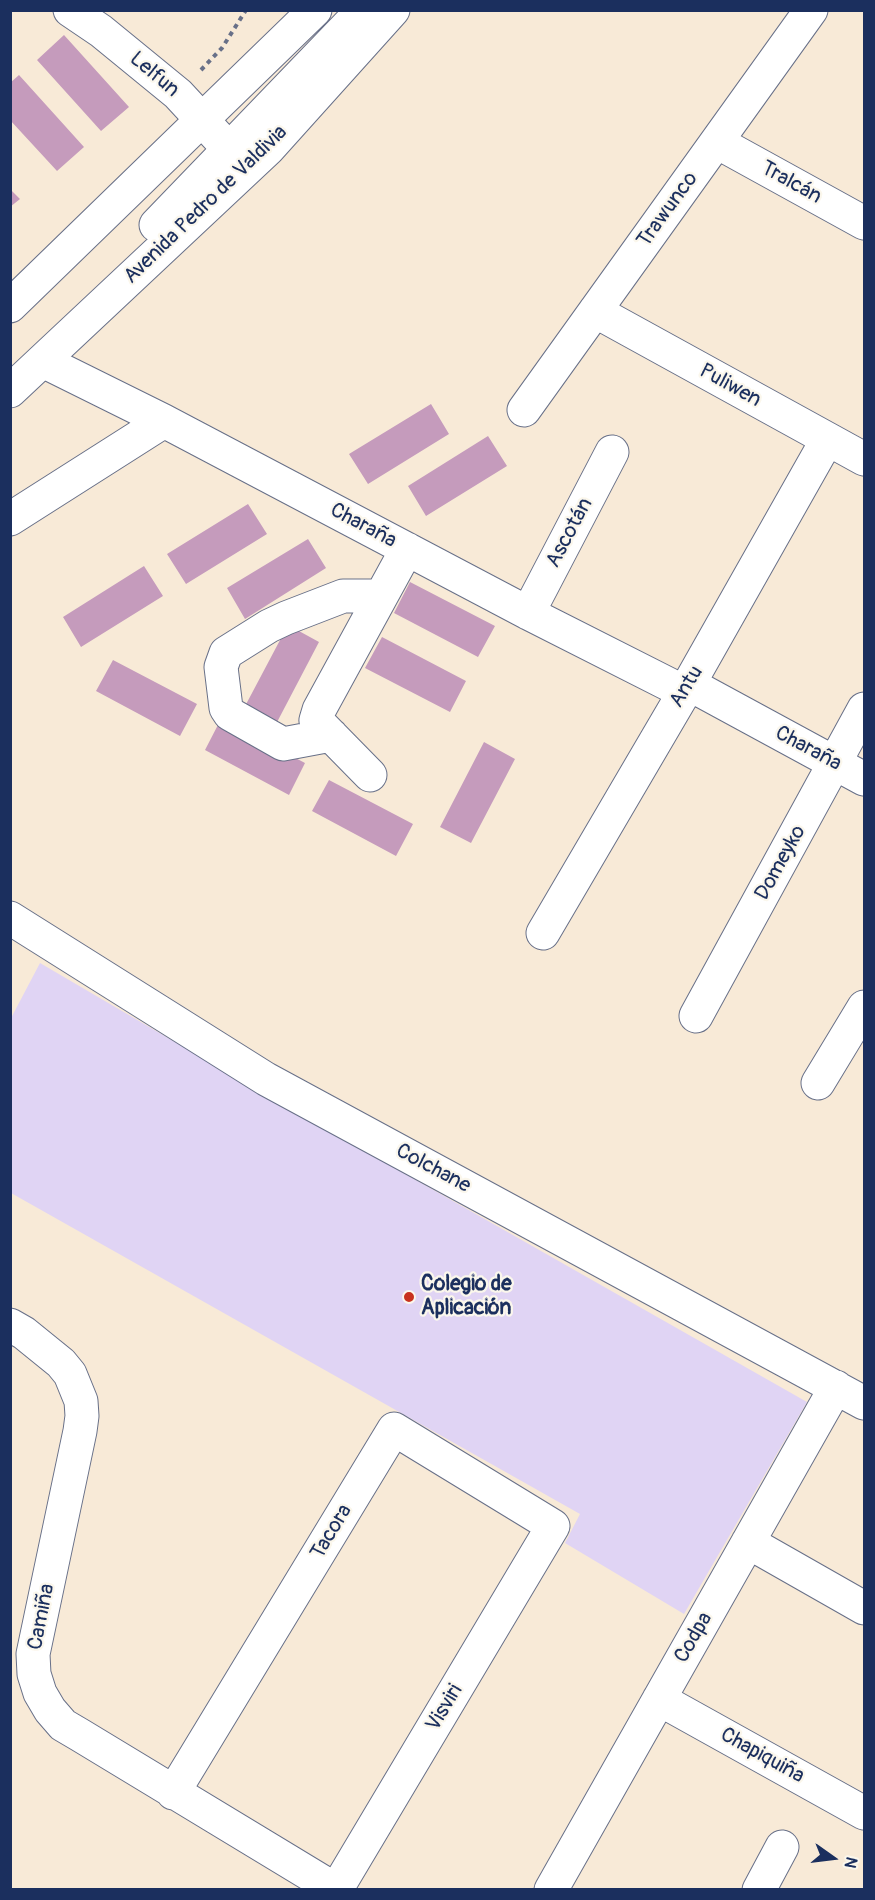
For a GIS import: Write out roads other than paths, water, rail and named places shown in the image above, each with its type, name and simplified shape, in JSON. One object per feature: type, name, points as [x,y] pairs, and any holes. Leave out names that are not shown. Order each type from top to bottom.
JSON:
[{"type":"street","name":"Lelfun","points":[[70,10],[101,31],[178,94],[229,149]]},
{"type":"street","points":[[10,306],[315,10]]},
{"type":"street","points":[[80,326],[83,302],[363,10]]},
{"type":"street","name":"Avenida Pedro de Valdivia","points":[[10,391],[268,149],[393,10]]},
{"type":"street","name":"Trawunco","points":[[524,410],[811,10]]},
{"type":"street","name":"Tralcán","points":[[717,142],[864,223]]},
{"type":"street","name":"Puliwen","points":[[595,311],[864,459]]},
{"type":"street","name":"Charaña","points":[[43,361],[164,421],[528,613],[686,688],[864,779]]},
{"type":"street","points":[[10,519],[164,421]]},
{"type":"street","name":"Antu","points":[[543,933],[827,440]]},
{"type":"street","name":"Ascotán","points":[[528,613],[612,452]]},
{"type":"street","points":[[370,775],[316,720],[319,710],[407,549]]},
{"type":"street","points":[[331,735],[293,744],[283,744],[230,714],[226,708],[221,667],[226,653],[269,626],[343,596],[381,596]]},
{"type":"street","name":"Domeyko","points":[[696,1016],[864,709]]},
{"type":"street","name":"Colchane","points":[[10,918],[266,1079],[864,1403]]},
{"type":"street","points":[[818,1083],[864,1007]]},
{"type":"street","name":"Camiña","points":[[10,1325],[24,1333],[62,1363],[77,1387],[82,1416],[33,1654],[34,1674],[40,1693],[50,1710],[63,1725],[336,1890]]},
{"type":"street","name":"Codpa","points":[[551,1890],[836,1387]]},
{"type":"street","name":"Tacora","points":[[173,1793],[394,1430],[553,1526]]},
{"type":"street","name":"Visviri","points":[[336,1890],[553,1526]]},
{"type":"street","points":[[748,1542],[864,1608]]},
{"type":"street","name":"Chapiquiña","points":[[659,1699],[864,1813]]},
{"type":"street","points":[[759,1890],[782,1847]]},
{"type":"place","name":"Colegio de Aplicación","points":[[409,1297]]}]
